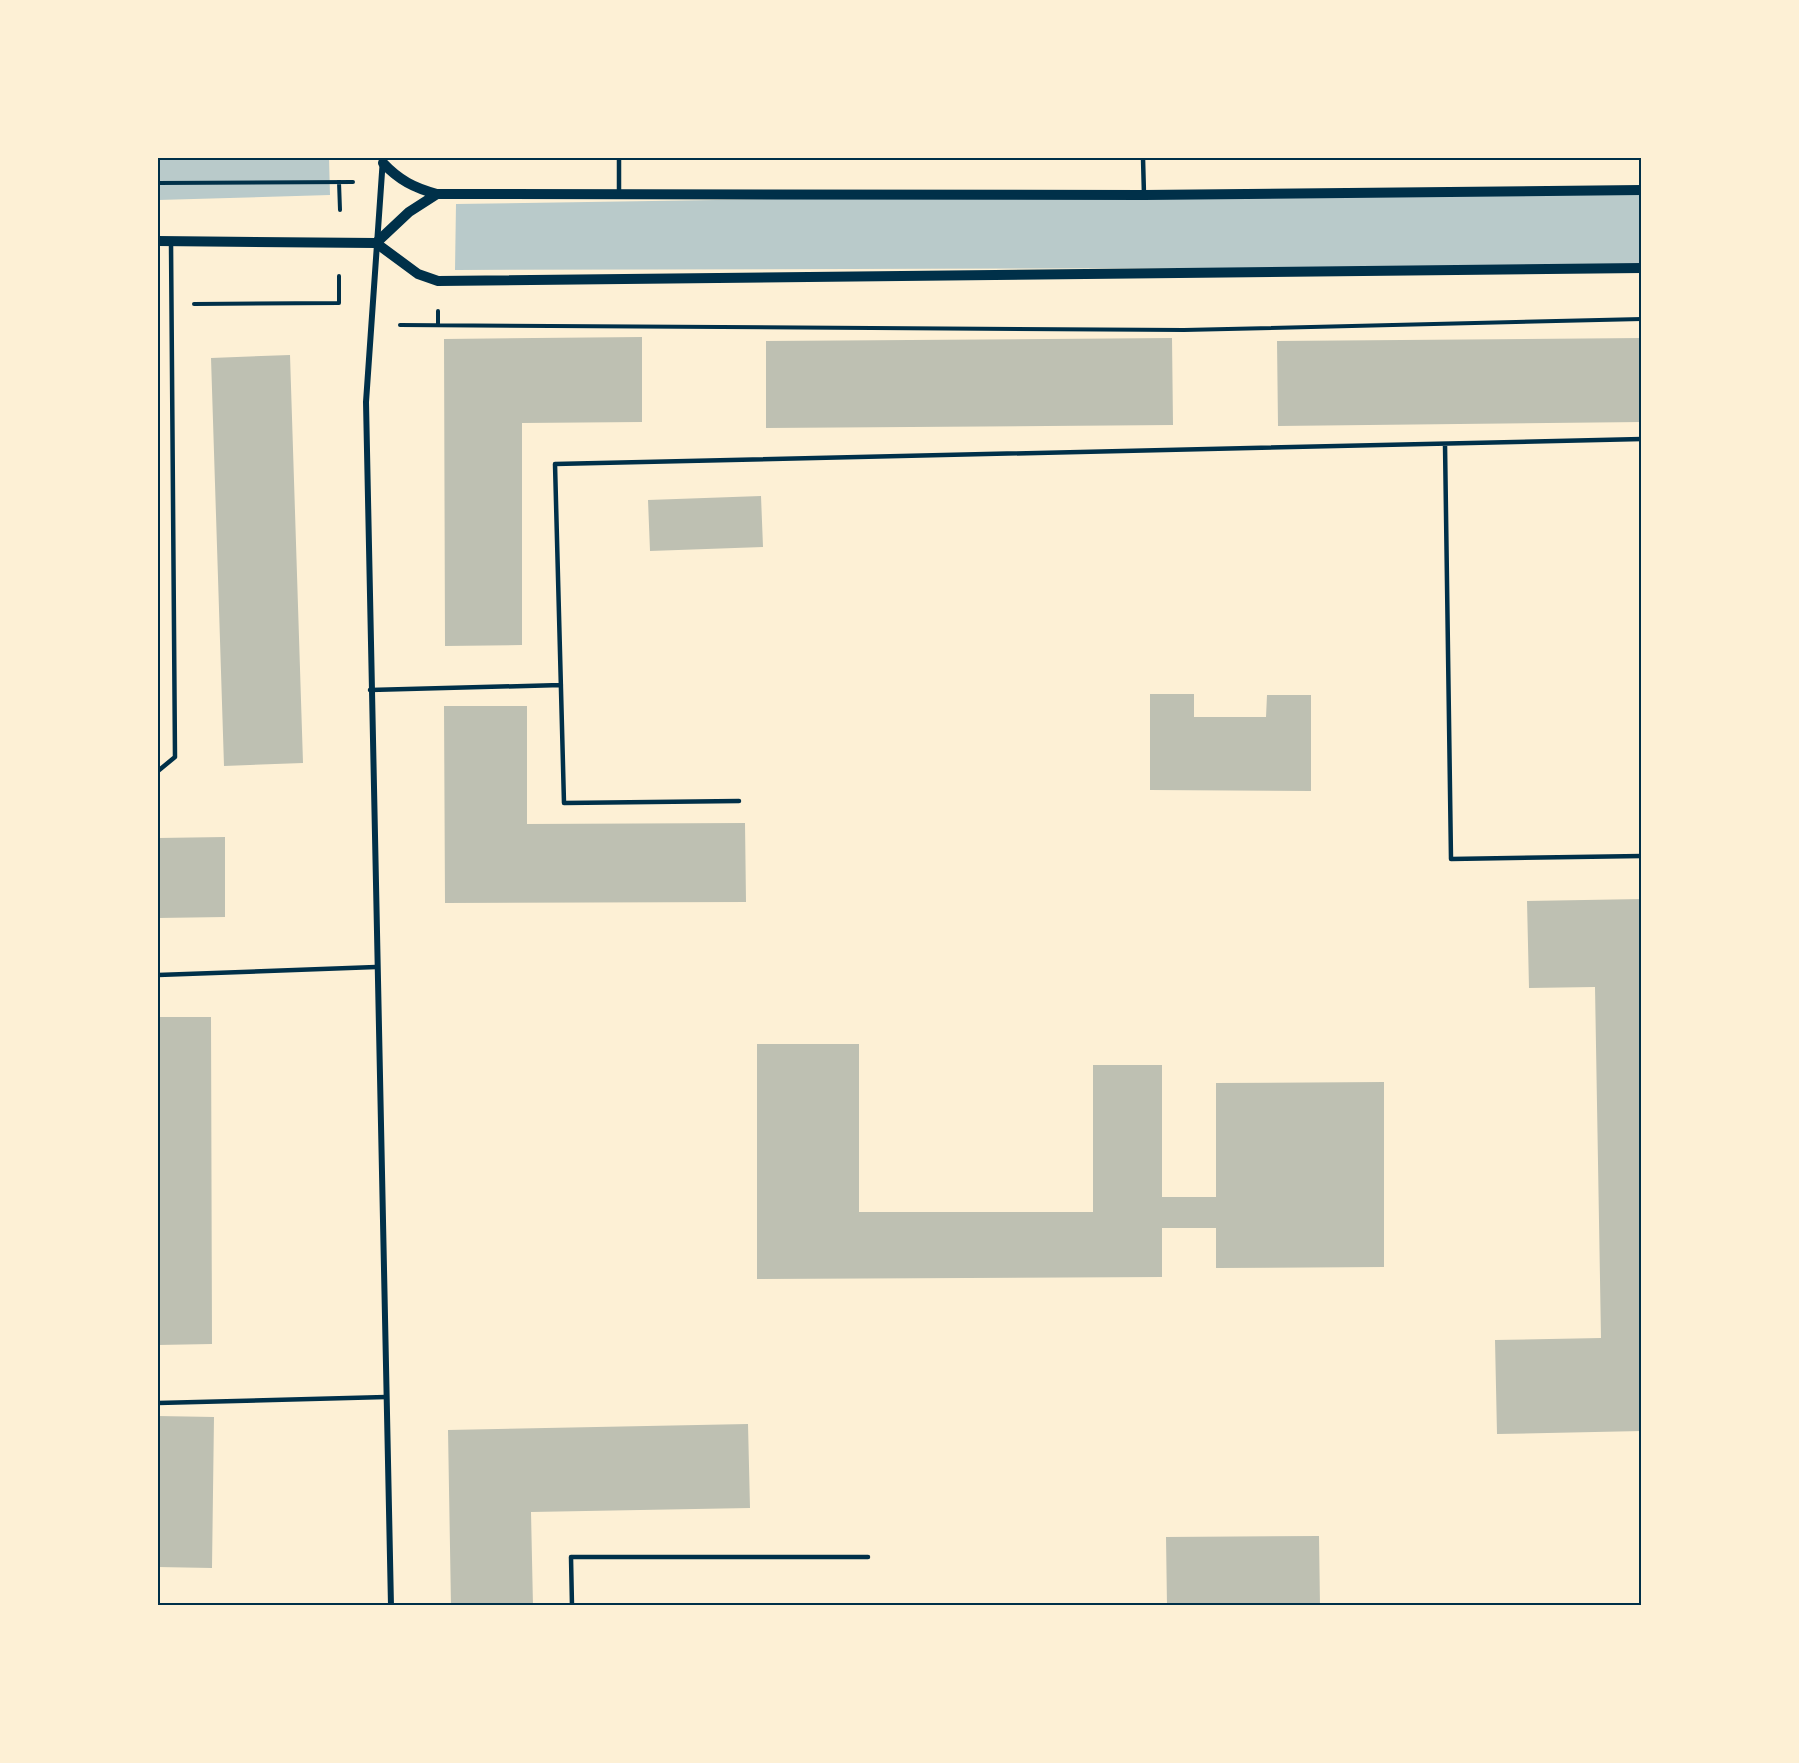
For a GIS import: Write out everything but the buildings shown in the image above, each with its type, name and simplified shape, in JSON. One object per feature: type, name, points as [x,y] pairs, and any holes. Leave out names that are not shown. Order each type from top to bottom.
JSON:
[{"type":"street","points":[[383,160],[398,179],[417,189],[437,194],[619,192],[1144,195],[1641,190]]},
{"type":"street","points":[[383,160],[366,402],[370,690],[391,1605]]},
{"type":"street","points":[[376,243],[409,212],[437,194]]},
{"type":"street","points":[[158,241],[376,243],[418,274],[438,281],[1641,268]]},
{"type":"lane","points":[[619,158],[619,192]]},
{"type":"lane","points":[[1143,158],[1144,195]]},
{"type":"lane","points":[[158,771],[175,757],[171,240]]},
{"type":"lane","points":[[739,801],[564,803],[555,464],[1641,440]]},
{"type":"lane","points":[[1445,444],[1451,860],[1641,856]]},
{"type":"lane","points":[[370,690],[561,685]]},
{"type":"lane","points":[[158,975],[376,967]]},
{"type":"lane","points":[[158,1403],[386,1397]]},
{"type":"lane","points":[[572,1605],[571,1557],[868,1557]]},
{"type":"path","points":[[339,182],[340,210]]},
{"type":"path","points":[[158,183],[353,182]]},
{"type":"path","points":[[171,304],[339,303],[339,276]]},
{"type":"path","points":[[438,311],[438,326]]},
{"type":"path","points":[[400,325],[1184,330],[1641,319]]},
{"type":"shaded area","points":[[158,158],[329,158],[330,195],[158,200]]},
{"type":"shaded area","points":[[1641,186],[1641,267],[455,270],[456,204]]}]
